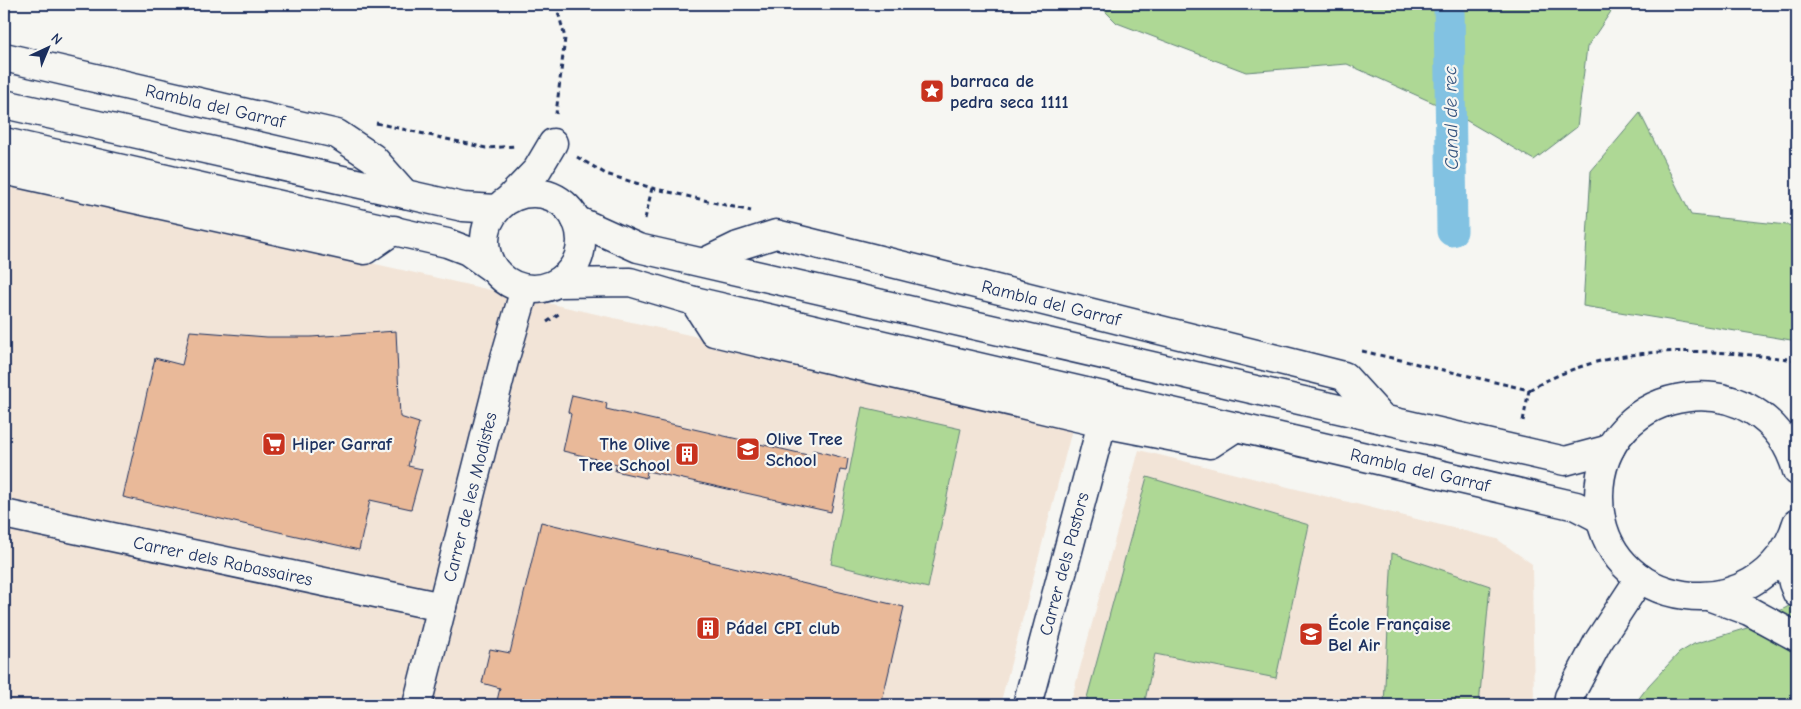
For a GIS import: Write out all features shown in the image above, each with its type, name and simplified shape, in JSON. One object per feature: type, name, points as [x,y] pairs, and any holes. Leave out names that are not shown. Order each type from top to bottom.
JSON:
[{"type":"street","name":"Rambla del Garraf","points":[[4,57],[338,134],[373,158],[405,194]]},
{"type":"street","points":[[4,104],[463,207],[503,203],[532,193],[548,195],[571,213]]},
{"type":"street","points":[[4,142],[447,243],[468,251],[492,268],[504,281],[524,289],[542,289],[558,283],[570,272],[576,262],[581,236],[556,185],[553,144]]},
{"type":"street","points":[[492,268],[484,244],[486,228],[503,203],[537,170],[553,144]]},
{"type":"street","points":[[4,170],[365,250],[394,230]]},
{"type":"street","name":"Rambla del Garraf","points":[[571,213],[638,248],[1565,461],[1610,450]]},
{"type":"street","name":"Rambla del Garraf","points":[[705,262],[738,246],[776,234],[1344,376],[1383,419]]},
{"type":"street","name":"Rambla del Garraf","points":[[558,283],[630,282],[694,301],[1576,506],[1601,519]]},
{"type":"street","name":"Carrer de les Modistes","points":[[418,705],[504,361],[524,289]]},
{"type":"street","points":[[694,301],[714,332],[1102,423],[1210,444],[1236,427]]},
{"type":"street","points":[[1797,471],[1788,436],[1760,416],[1737,402],[1710,396],[1684,397],[1646,410],[1626,428],[1610,450],[1600,483],[1601,519],[1615,552],[1640,578],[1674,594],[1711,597],[1749,611],[1797,636]]},
{"type":"street","name":"Carrer dels Pastors","points":[[1027,705],[1102,423]]},
{"type":"street","name":"Carrer dels Rabassaires","points":[[4,514],[442,607]]},
{"type":"street","points":[[1711,597],[1733,592],[1754,582],[1772,568],[1786,550],[1797,524]]},
{"type":"street","points":[[1786,550],[1797,593]]},
{"type":"street","points":[[1568,705],[1569,697],[1598,642],[1640,578]]},
{"type":"path","points":[[553,144],[565,38],[556,4]]},
{"type":"path","points":[[1529,390],[1557,374],[1593,363],[1653,351],[1713,351],[1797,360]]},
{"type":"shaded area","points":[[4,180],[1074,422],[1000,705],[4,705]]},
{"type":"shaded area","name":"École Française Bel Air","points":[[1139,450],[1497,539],[1532,564],[1534,705],[1070,705]]},
{"type":"green space","points":[[1098,4],[1616,4],[1587,47],[1577,127],[1534,160],[1445,108],[1347,64],[1246,72],[1117,23]]},
{"type":"green space","points":[[1640,113],[1691,215],[1797,226],[1797,341],[1583,306],[1591,171]]},
{"type":"green space","points":[[862,407],[961,429],[928,588],[831,564]]},
{"type":"green space","points":[[1147,477],[1309,525],[1276,678],[1155,654],[1144,705],[1085,705]]},
{"type":"green space","points":[[1392,553],[1490,586],[1479,705],[1384,704]]},
{"type":"green space","points":[[1789,606],[1797,608],[1797,705],[1634,705],[1649,685],[1679,653],[1694,644],[1747,628]]},
{"type":"building","name":"Hiper Garraf","points":[[190,331],[267,337],[311,337],[396,331],[400,417],[419,423],[408,466],[422,469],[411,509],[370,500],[359,550],[123,497],[155,358],[182,365]]},
{"type":"building","name":"The Olive Tree School","points":[[572,395],[607,403],[606,409],[812,456],[813,450],[848,459],[846,471],[840,470],[831,512],[647,471],[646,478],[615,471],[617,464],[563,451],[571,414],[568,412]]},
{"type":"building","name":"Pádel CPI club","points":[[541,522],[904,607],[881,705],[496,705],[500,688],[482,683],[490,649],[510,653]]},
{"type":"waterway","name":"Canal de rec","points":[[1449,4],[1452,231]]},
{"type":"place","name":"barraca de pedra seca 1111","points":[[932,91]]},
{"type":"place","name":"Hiper Garraf","points":[[274,444]]},
{"type":"place","name":"Olive Tree School","points":[[748,449]]},
{"type":"place","name":"The Olive Tree School","points":[[687,454]]},
{"type":"place","name":"Pádel CPI club","points":[[708,628]]},
{"type":"place","name":"École Française Bel Air","points":[[1311,634]]}]
